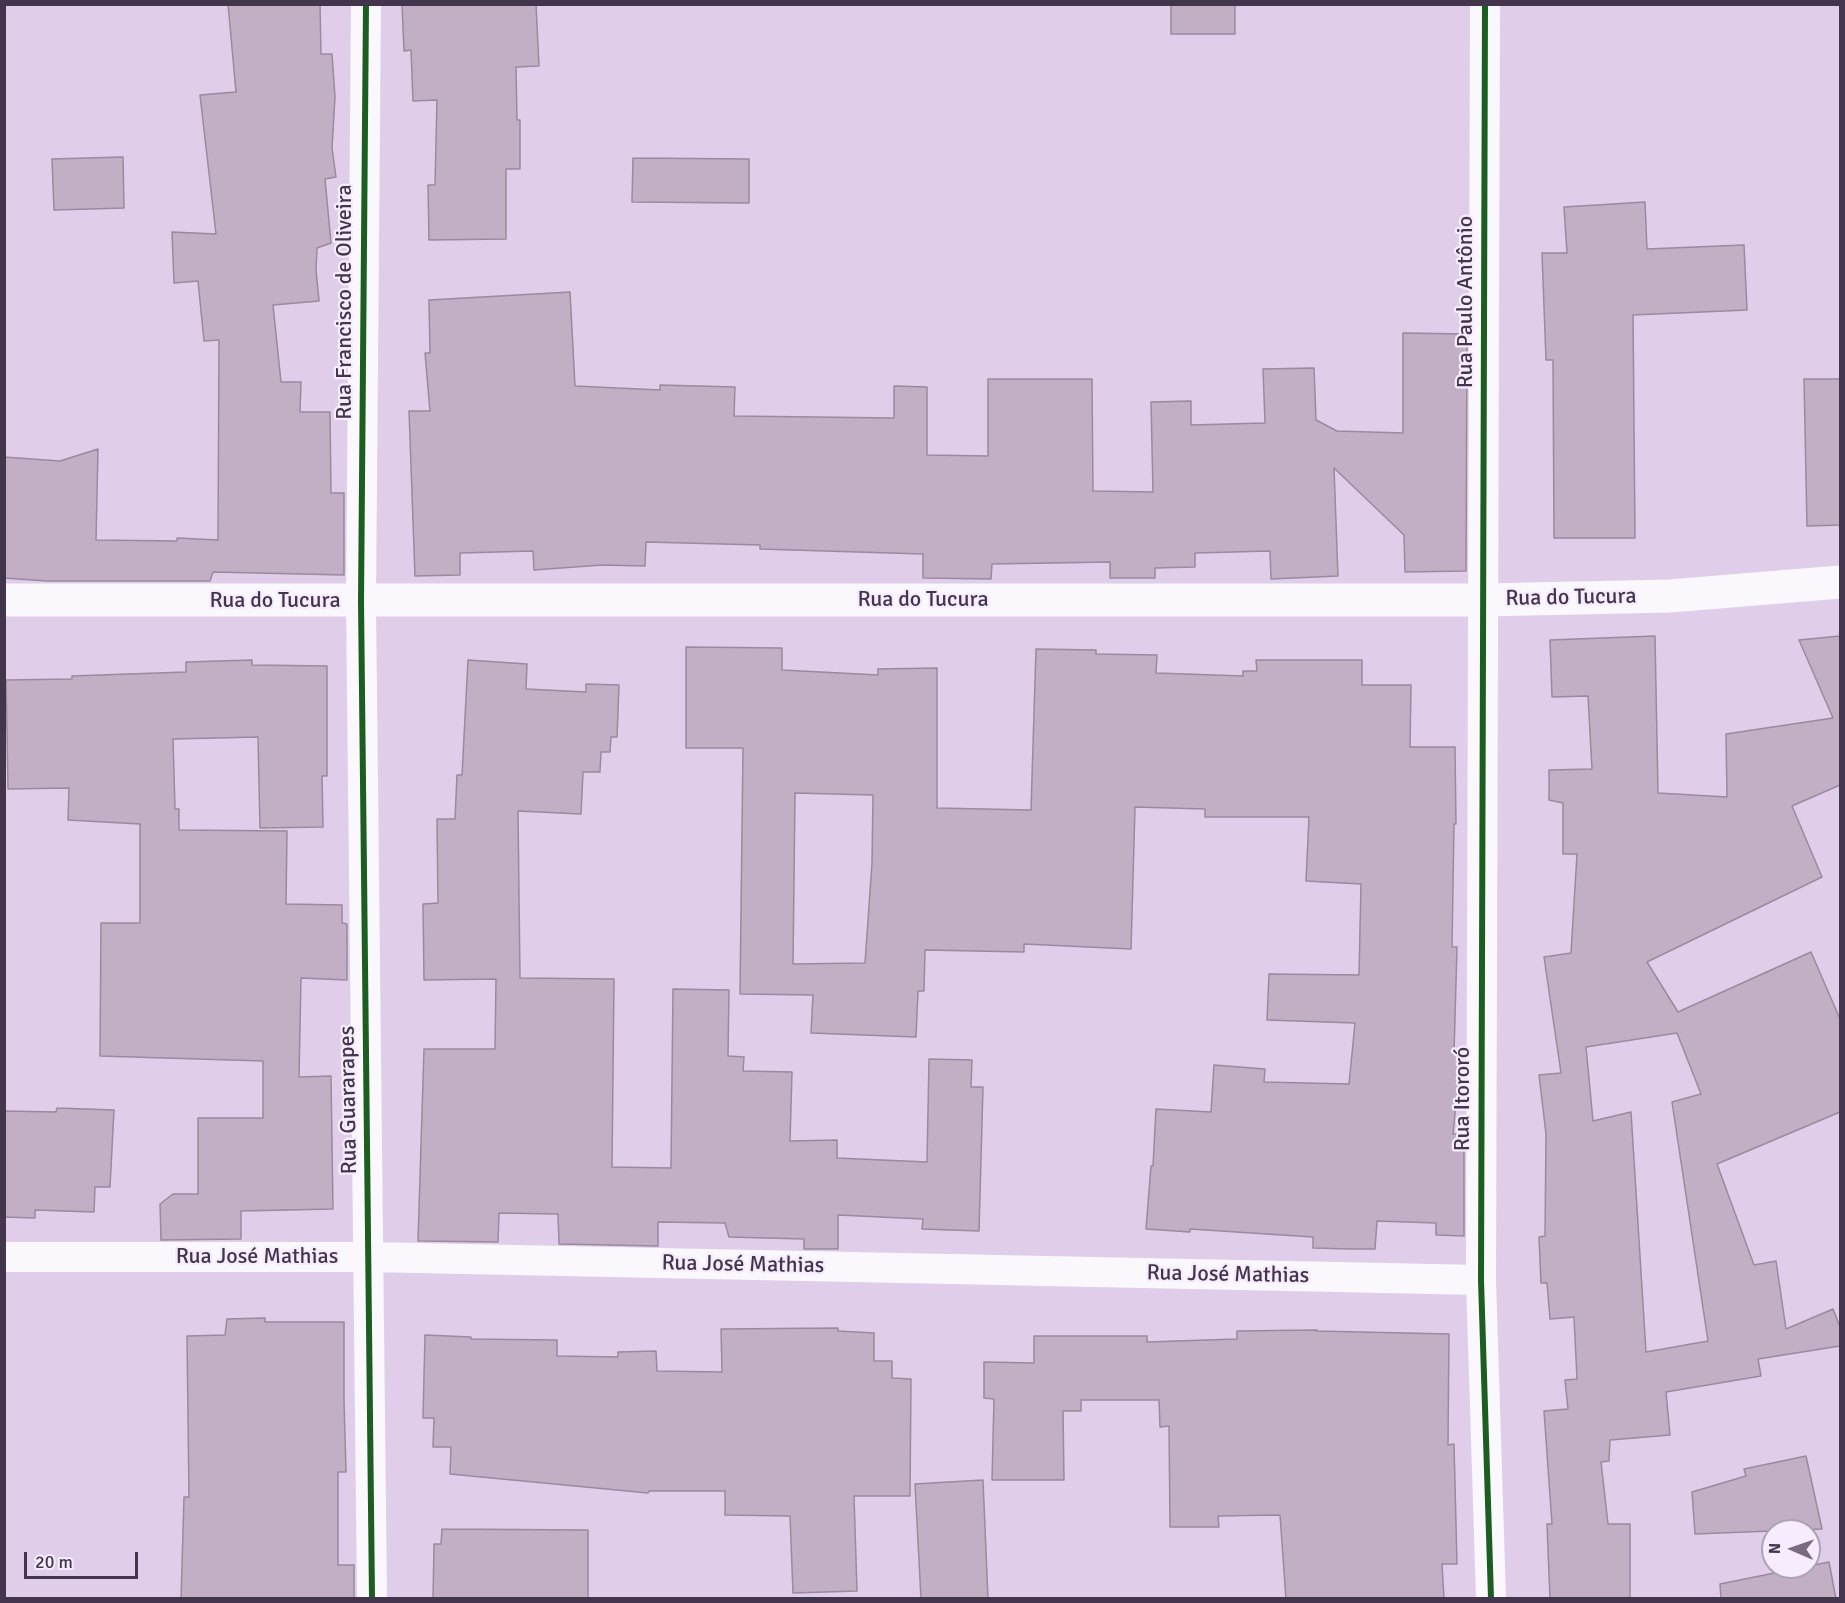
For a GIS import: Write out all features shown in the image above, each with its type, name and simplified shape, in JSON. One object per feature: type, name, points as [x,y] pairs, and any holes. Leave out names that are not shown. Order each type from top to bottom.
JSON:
[{"type":"main road","name":"Rua do Tucura","points":[[4,600],[1484,600],[1670,596],[1840,582]]},
{"type":"street","name":"Rua Francisco de Oliveira","points":[[361,601],[366,4]]},
{"type":"street","name":"Rua Paulo Antônio","points":[[1484,600],[1485,4]]},
{"type":"street","name":"Rua Itororó","points":[[1484,600],[1481,1280],[1491,1599]]},
{"type":"street","name":"Rua Guararapes","points":[[361,601],[372,1599]]},
{"type":"street","name":"Rua José Mathias","points":[[4,1257],[369,1257],[1481,1280]]},
{"type":"building","points":[[228,4],[320,4],[321,54],[332,54],[335,97],[332,148],[336,177],[325,179],[331,243],[317,248],[316,270],[319,301],[273,305],[281,382],[301,382],[300,412],[330,412],[331,493],[344,493],[344,575],[213,572],[210,581],[47,581],[4,578],[4,457],[60,461],[98,449],[96,540],[177,541],[177,538],[218,540],[219,340],[204,341],[198,281],[174,283],[172,232],[216,234],[200,95],[236,92]]},
{"type":"building","points":[[402,4],[536,4],[539,66],[516,67],[517,120],[520,120],[520,169],[506,169],[506,239],[429,240],[428,185],[435,185],[437,100],[413,101],[411,50],[404,51]]},
{"type":"building","points":[[1171,4],[1235,4],[1235,34],[1171,34]]},
{"type":"building","points":[[123,157],[124,208],[54,210],[52,159]]},
{"type":"building","points":[[633,158],[749,159],[749,203],[632,202]]},
{"type":"building","points":[[1645,202],[1647,249],[1744,245],[1747,310],[1633,315],[1635,538],[1554,538],[1553,360],[1546,360],[1542,253],[1567,253],[1564,207]]},
{"type":"building","points":[[570,292],[575,386],[660,390],[660,385],[735,387],[734,416],[894,418],[894,386],[927,387],[927,455],[988,456],[988,379],[1092,379],[1093,491],[1153,492],[1151,402],[1191,401],[1191,425],[1265,423],[1263,369],[1314,368],[1316,420],[1337,431],[1403,433],[1403,333],[1467,334],[1466,571],[1405,572],[1404,535],[1334,468],[1338,576],[1271,579],[1270,551],[1195,553],[1195,567],[1155,568],[1155,578],[1110,578],[1110,562],[992,564],[991,579],[923,578],[923,554],[760,549],[760,545],[646,542],[645,566],[602,565],[534,570],[533,551],[460,553],[460,575],[415,576],[409,411],[430,411],[425,353],[430,353],[429,300]]},
{"type":"building","points":[[1804,379],[1840,379],[1840,525],[1807,526]]},
{"type":"building","points":[[1655,636],[1658,793],[1727,797],[1726,734],[1833,718],[1799,640],[1840,636],[1840,785],[1792,806],[1822,877],[1647,962],[1678,1012],[1811,952],[1840,1019],[1840,1112],[1717,1164],[1754,1265],[1776,1261],[1786,1329],[1833,1309],[1840,1327],[1840,1346],[1758,1359],[1761,1376],[1666,1392],[1670,1435],[1610,1440],[1609,1461],[1601,1462],[1608,1524],[1630,1524],[1630,1599],[1550,1599],[1547,1524],[1552,1524],[1544,1411],[1568,1409],[1565,1380],[1577,1379],[1574,1317],[1550,1319],[1547,1283],[1541,1283],[1539,1237],[1545,1236],[1546,1134],[1539,1075],[1561,1073],[1544,957],[1571,953],[1577,854],[1563,854],[1563,803],[1549,800],[1549,770],[1592,769],[1588,696],[1552,697],[1550,640]],"holes":[[[1677,1033],[1701,1094],[1672,1102],[1708,1341],[1646,1352],[1631,1112],[1593,1121],[1586,1047]]]},
{"type":"building","points":[[686,647],[782,648],[782,670],[878,675],[878,669],[937,668],[937,808],[1031,810],[1036,649],[1096,650],[1096,654],[1157,655],[1156,673],[1243,676],[1243,671],[1257,671],[1256,660],[1362,660],[1362,685],[1411,685],[1410,747],[1455,747],[1456,824],[1454,824],[1452,947],[1457,947],[1454,1053],[1461,1053],[1453,1134],[1464,1134],[1464,1236],[1436,1235],[1436,1223],[1377,1221],[1375,1249],[1351,1249],[1313,1248],[1313,1237],[1190,1229],[1190,1232],[1146,1229],[1156,1109],[1211,1112],[1214,1065],[1265,1069],[1264,1082],[1349,1084],[1355,1023],[1267,1020],[1269,974],[1359,975],[1361,884],[1306,881],[1309,817],[1205,817],[1205,809],[1135,807],[1131,949],[1024,944],[1024,952],[925,950],[924,991],[918,991],[916,1037],[811,1033],[813,995],[740,994],[743,748],[686,748]],"holes":[[[795,793],[873,795],[872,863],[865,963],[793,964]]]},
{"type":"building","points":[[252,660],[252,665],[327,666],[327,776],[322,776],[323,827],[260,828],[258,737],[173,739],[175,809],[179,809],[179,830],[287,831],[286,904],[342,905],[342,923],[347,924],[347,980],[301,978],[299,1077],[331,1076],[333,1209],[241,1211],[241,1239],[161,1240],[160,1204],[173,1194],[198,1194],[198,1118],[263,1118],[263,1061],[100,1056],[101,923],[140,923],[140,824],[68,820],[69,788],[8,789],[6,680],[72,679],[72,676],[186,672],[186,662]]},
{"type":"building","points":[[468,660],[527,664],[526,689],[586,692],[586,684],[619,685],[617,737],[611,737],[610,752],[601,752],[600,772],[583,772],[581,814],[518,811],[520,978],[614,979],[612,1167],[671,1168],[673,989],[729,990],[728,1056],[744,1057],[743,1071],[792,1072],[790,1141],[837,1140],[837,1158],[927,1162],[929,1059],[972,1060],[971,1087],[983,1087],[979,1231],[922,1229],[923,1219],[838,1215],[838,1249],[804,1249],[804,1239],[729,1237],[725,1223],[658,1222],[658,1246],[559,1244],[558,1214],[499,1213],[498,1242],[418,1241],[424,1049],[495,1049],[496,979],[424,980],[423,904],[438,903],[437,819],[455,819],[457,775],[462,775]]},
{"type":"building","points":[[57,1108],[114,1110],[110,1187],[95,1187],[94,1212],[35,1210],[35,1218],[4,1217],[4,1111],[56,1112]]},
{"type":"building","points":[[265,1318],[265,1322],[344,1322],[346,1472],[338,1472],[338,1565],[354,1565],[354,1599],[181,1599],[184,1497],[189,1497],[187,1336],[225,1335],[227,1319]]},
{"type":"building","points":[[838,1328],[838,1331],[874,1333],[874,1361],[892,1361],[892,1378],[911,1379],[910,1496],[854,1496],[857,1591],[793,1593],[790,1516],[725,1515],[725,1491],[649,1491],[648,1493],[450,1474],[451,1447],[433,1447],[434,1418],[423,1418],[425,1335],[471,1337],[471,1339],[557,1340],[557,1356],[618,1357],[618,1352],[656,1351],[657,1371],[722,1372],[721,1329]]},
{"type":"building","points":[[1317,1330],[1449,1334],[1448,1445],[1454,1444],[1457,1564],[1442,1564],[1444,1599],[1286,1599],[1280,1515],[1218,1516],[1219,1527],[1170,1527],[1169,1426],[1160,1427],[1159,1400],[1081,1400],[1081,1411],[1063,1411],[1064,1480],[992,1480],[994,1399],[984,1398],[984,1362],[1034,1363],[1034,1336],[1147,1336],[1147,1342],[1237,1339],[1237,1331]]},
{"type":"building","points":[[1806,1456],[1820,1519],[1761,1519],[1761,1531],[1695,1534],[1692,1492],[1746,1476],[1744,1469]]},
{"type":"building","points":[[983,1480],[988,1599],[921,1599],[915,1484]]},
{"type":"building","points":[[442,1529],[588,1530],[588,1599],[433,1599],[434,1544],[441,1544]]},
{"type":"building","points":[[1829,1562],[1836,1599],[1721,1599],[1720,1584],[1761,1576],[1761,1579],[1821,1579],[1821,1564]]},
{"type":"cycle path","points":[[366,4],[361,601],[372,1598]]},
{"type":"cycle path","points":[[1485,4],[1481,1280],[1491,1598]]}]
